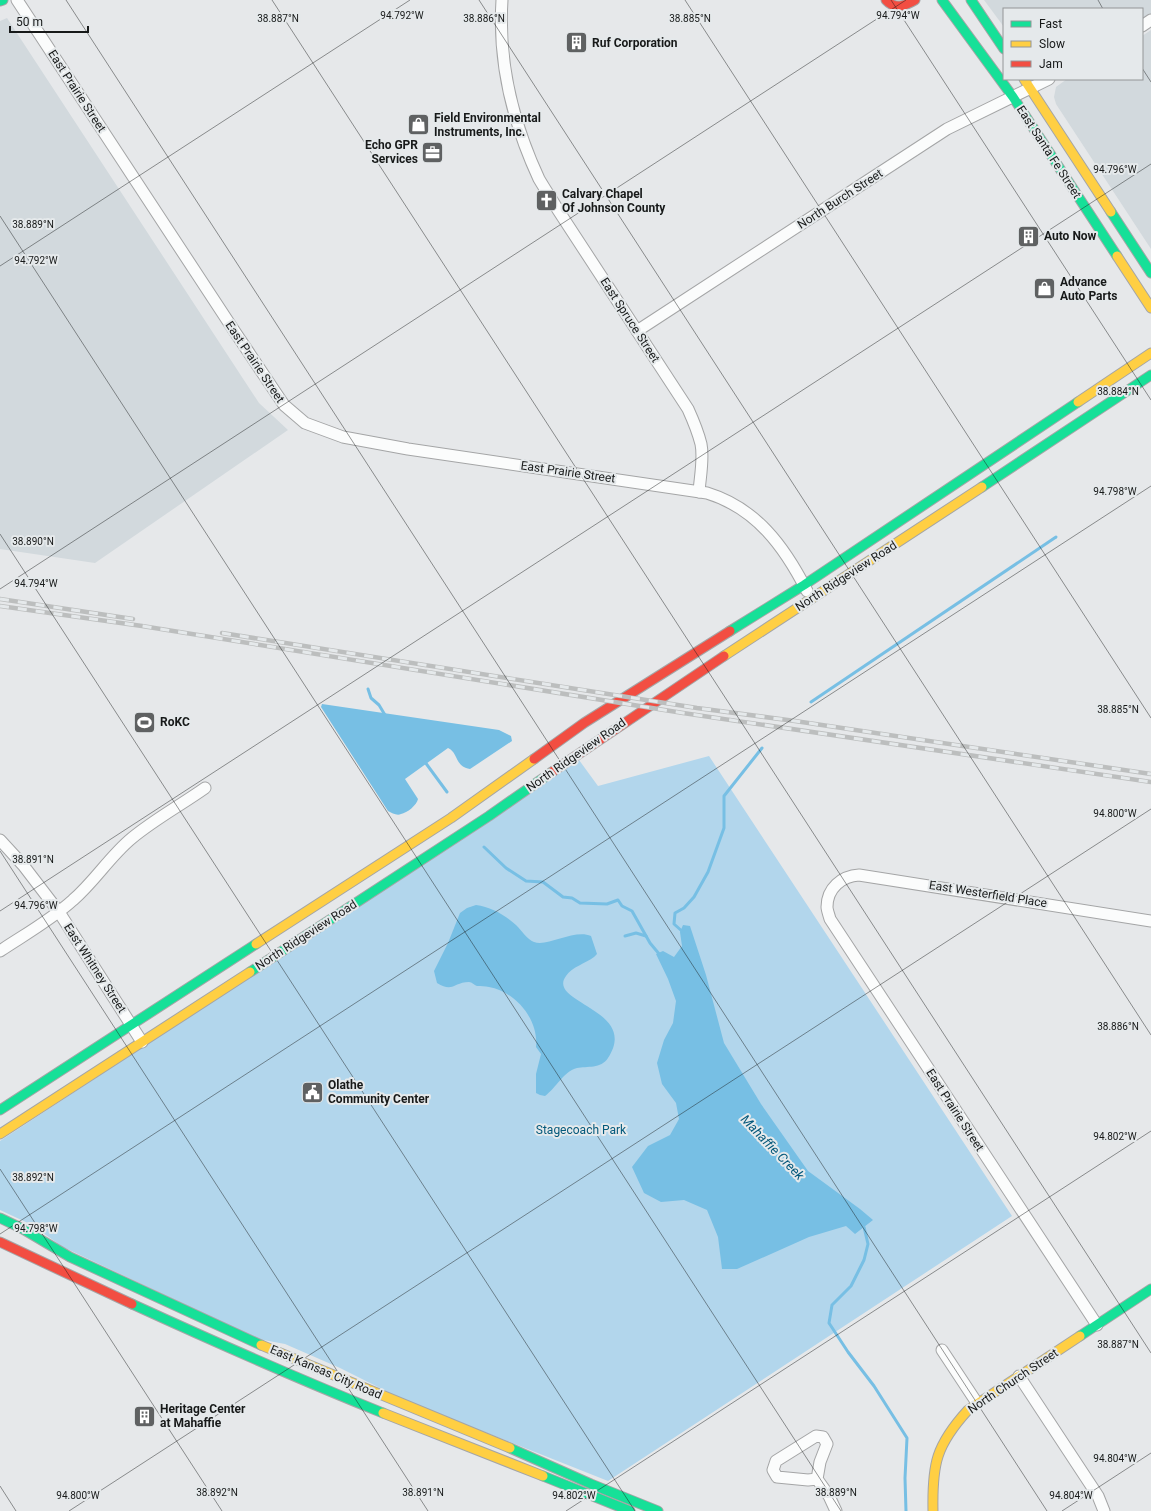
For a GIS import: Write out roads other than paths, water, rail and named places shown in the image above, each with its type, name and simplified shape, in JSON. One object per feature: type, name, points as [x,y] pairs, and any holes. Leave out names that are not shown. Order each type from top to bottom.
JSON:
[{"type":"main road","points":[[886,0],[895,6],[903,7],[915,0]]},
{"type":"main road","name":"East Santa Fe Street","points":[[942,0],[1013,96],[1151,308]]},
{"type":"main road","points":[[971,0],[1003,48]]},
{"type":"main road","points":[[967,11],[974,19],[991,30]]},
{"type":"main road","name":"East Santa Fe Street","points":[[1028,83],[1151,273]]},
{"type":"main road","name":"North Ridgeview Road","points":[[0,1110],[450,818],[584,723],[804,585],[1151,353]]},
{"type":"main road","name":"North Ridgeview Road","points":[[0,1134],[489,816],[611,731],[1151,375]]},
{"type":"main road","name":"East Kansas City Road","points":[[0,1218],[21,1228],[70,1257],[277,1352],[532,1457],[658,1511]]},
{"type":"main road","name":"East Kansas City Road","points":[[0,1242],[197,1334],[318,1387],[630,1511]]},
{"type":"main road","name":"North Church Street","points":[[933,1511],[932,1488],[934,1468],[942,1442],[953,1425],[977,1403],[1151,1289]]},
{"type":"street","name":"East Prairie Street","points":[[17,0],[284,405],[305,424],[343,437],[408,449],[699,492]]},
{"type":"street","name":"East Spruce Street","points":[[502,0],[501,17],[504,62],[509,94],[522,138],[540,179],[558,210],[682,399],[694,422],[701,445],[699,492]]},
{"type":"street","name":"North Burch Street","points":[[637,331],[946,129],[1013,96],[1028,83],[1044,80]]},
{"type":"street","points":[[699,492],[719,497],[735,504],[766,529],[783,550],[811,598]]},
{"type":"street","points":[[0,951],[59,912],[74,900],[118,850],[132,838],[157,819],[205,788]]},
{"type":"street","name":"East Whitney Street","points":[[0,840],[23,865],[59,912],[142,1042]]},
{"type":"street","name":"East Westerfield Place","points":[[831,891],[840,880],[852,875],[870,876],[1151,921]]},
{"type":"street","name":"East Prairie Street","points":[[831,891],[827,907],[830,919],[1096,1325]]},
{"type":"street","points":[[942,1350],[977,1403]]},
{"type":"street","points":[[1019,1376],[1098,1496],[1104,1511]]},
{"type":"street","points":[[817,1479],[808,1480],[777,1476],[773,1470],[776,1461],[816,1436],[823,1437],[826,1444],[820,1462],[817,1479],[836,1511]]},
{"type":"water","points":[[322,704],[499,730],[511,736],[512,741],[470,769],[465,768],[459,763],[454,753],[448,748],[405,779],[418,799],[414,806],[399,815],[388,811],[321,707]]},
{"type":"water","points":[[476,905],[492,910],[507,918],[531,941],[534,942],[540,943],[584,934],[591,936],[597,954],[569,973],[566,976],[563,985],[569,993],[604,1018],[612,1028],[615,1042],[605,1062],[594,1066],[572,1070],[564,1076],[545,1096],[540,1095],[536,1093],[536,1074],[541,1054],[536,1047],[534,1027],[530,1017],[517,1001],[499,990],[477,986],[470,982],[464,982],[450,987],[442,986],[437,983],[434,971],[448,943],[460,913],[467,908]]},
{"type":"water","points":[[683,925],[690,926],[706,975],[724,1043],[761,1104],[808,1171],[873,1220],[855,1234],[846,1226],[809,1237],[737,1269],[722,1269],[718,1237],[707,1210],[684,1200],[661,1202],[644,1193],[632,1167],[648,1146],[670,1135],[679,1119],[676,1103],[662,1084],[657,1063],[664,1040],[673,1023],[676,1001],[668,979],[656,954],[663,951],[674,957],[682,946],[680,932]]},
{"type":"waterway","points":[[811,702],[1056,537]]},
{"type":"waterway","points":[[368,689],[371,698],[379,705],[385,715]]},
{"type":"waterway","points":[[683,932],[674,924],[675,913],[684,908],[694,897],[708,872],[724,828],[724,796],[762,748]]},
{"type":"waterway","points":[[425,762],[447,792]]},
{"type":"waterway","points":[[484,847],[506,868],[526,881],[543,882],[563,897],[572,898],[580,903],[607,904],[618,900],[622,906],[632,911],[650,943],[660,955]]},
{"type":"waterway","points":[[625,936],[636,933],[646,936]]},
{"type":"waterway","name":"Mahaffie Creek","points":[[862,1226],[864,1227],[868,1244],[864,1260],[851,1286],[832,1305],[829,1323],[848,1352],[874,1386],[907,1438],[905,1478],[906,1511]]},
{"type":"railway","points":[[0,599],[133,619]]},
{"type":"railway","points":[[0,606],[142,626],[683,713],[1151,782]]},
{"type":"railway","points":[[222,633],[697,708],[795,721],[1151,774]]},
{"type":"place","name":"Ruf Corporation","points":[[576,43]]},
{"type":"place","name":"Field Environmental Instruments, Inc.","points":[[419,125]]},
{"type":"place","name":"Echo GPR Services","points":[[433,152]]},
{"type":"place","name":"Calvary Chapel Of Johnson County","points":[[547,201]]},
{"type":"place","name":"Auto Now","points":[[1028,236]]},
{"type":"place","name":"Advance Auto Parts","points":[[1045,289]]},
{"type":"place","name":"RoKC","points":[[144,722]]},
{"type":"place","name":"Olathe Community Center","points":[[313,1092]]},
{"type":"place","name":"Heritage Center at Mahaffie","points":[[144,1416]]},
{"type":"park label","name":"Stagecoach Park","points":[[581,1130]]}]
